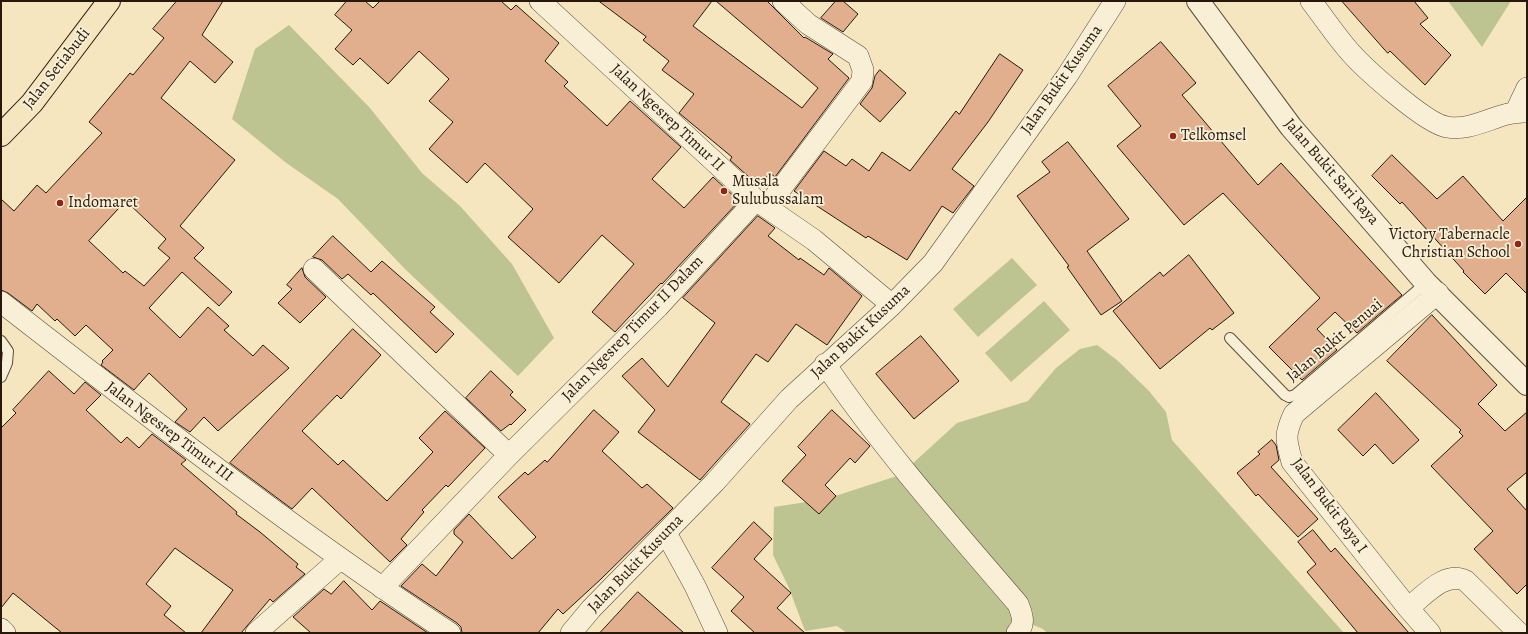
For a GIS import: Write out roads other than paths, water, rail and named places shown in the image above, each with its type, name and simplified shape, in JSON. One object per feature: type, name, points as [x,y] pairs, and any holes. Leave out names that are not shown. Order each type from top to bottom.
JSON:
[{"type":"highway","name":"Jalan Setiabudi","points":[[1,135],[32,103],[109,1]]},
{"type":"street","name":"Jalan Ngesrep Timur II","points":[[540,1],[761,204],[814,240],[892,305]]},
{"type":"street","name":"Jalan Ngesrep Timur II Dalam","points":[[382,588],[509,455],[761,204],[862,81],[863,70],[858,56],[808,24],[783,1]]},
{"type":"street","name":"Jalan Bukit Kusuma","points":[[570,633],[715,482],[789,399],[825,364],[892,305],[933,263],[1067,76],[1115,1]]},
{"type":"street","name":"Jalan Bukit Sari Raya","points":[[1198,1],[1291,127],[1432,288],[1527,384]]},
{"type":"street","points":[[1311,1],[1350,53],[1403,101],[1424,116],[1447,127],[1468,126],[1522,112],[1527,88]]},
{"type":"street","points":[[314,269],[509,455]]},
{"type":"street","name":"Jalan Bukit Raya I","points":[[1430,633],[1408,608],[1292,462],[1287,443],[1286,430],[1294,414],[1432,288]]},
{"type":"street","name":"Jalan Ngesrep Timur III","points":[[1,302],[140,411],[274,512],[382,588],[450,633]]},
{"type":"street","points":[[825,364],[850,400],[933,505],[1018,604],[1022,614],[1023,623],[1017,633]]},
{"type":"street","points":[[666,533],[695,586],[717,633]]},
{"type":"street","points":[[256,633],[340,559]]},
{"type":"street","points":[[1408,608],[1447,579],[1459,577],[1466,580],[1519,633]]},
{"type":"street","points":[[1,629],[5,633]]},
{"type":"lane","name":"Jalan Bukit Penuai","points":[[1230,338],[1285,395],[1290,397],[1295,395],[1432,288]]},
{"type":"lane","points":[[1,341],[8,351],[7,363],[1,378]]},
{"type":"place","name":"Telkomsel","points":[[1173,136]]},
{"type":"place","name":"Musala Sulubussalam","points":[[724,191]]},
{"type":"place","name":"Indomaret","points":[[60,203]]},
{"type":"place","name":"Victory Tabernacle Christian School","points":[[1518,244]]}]
